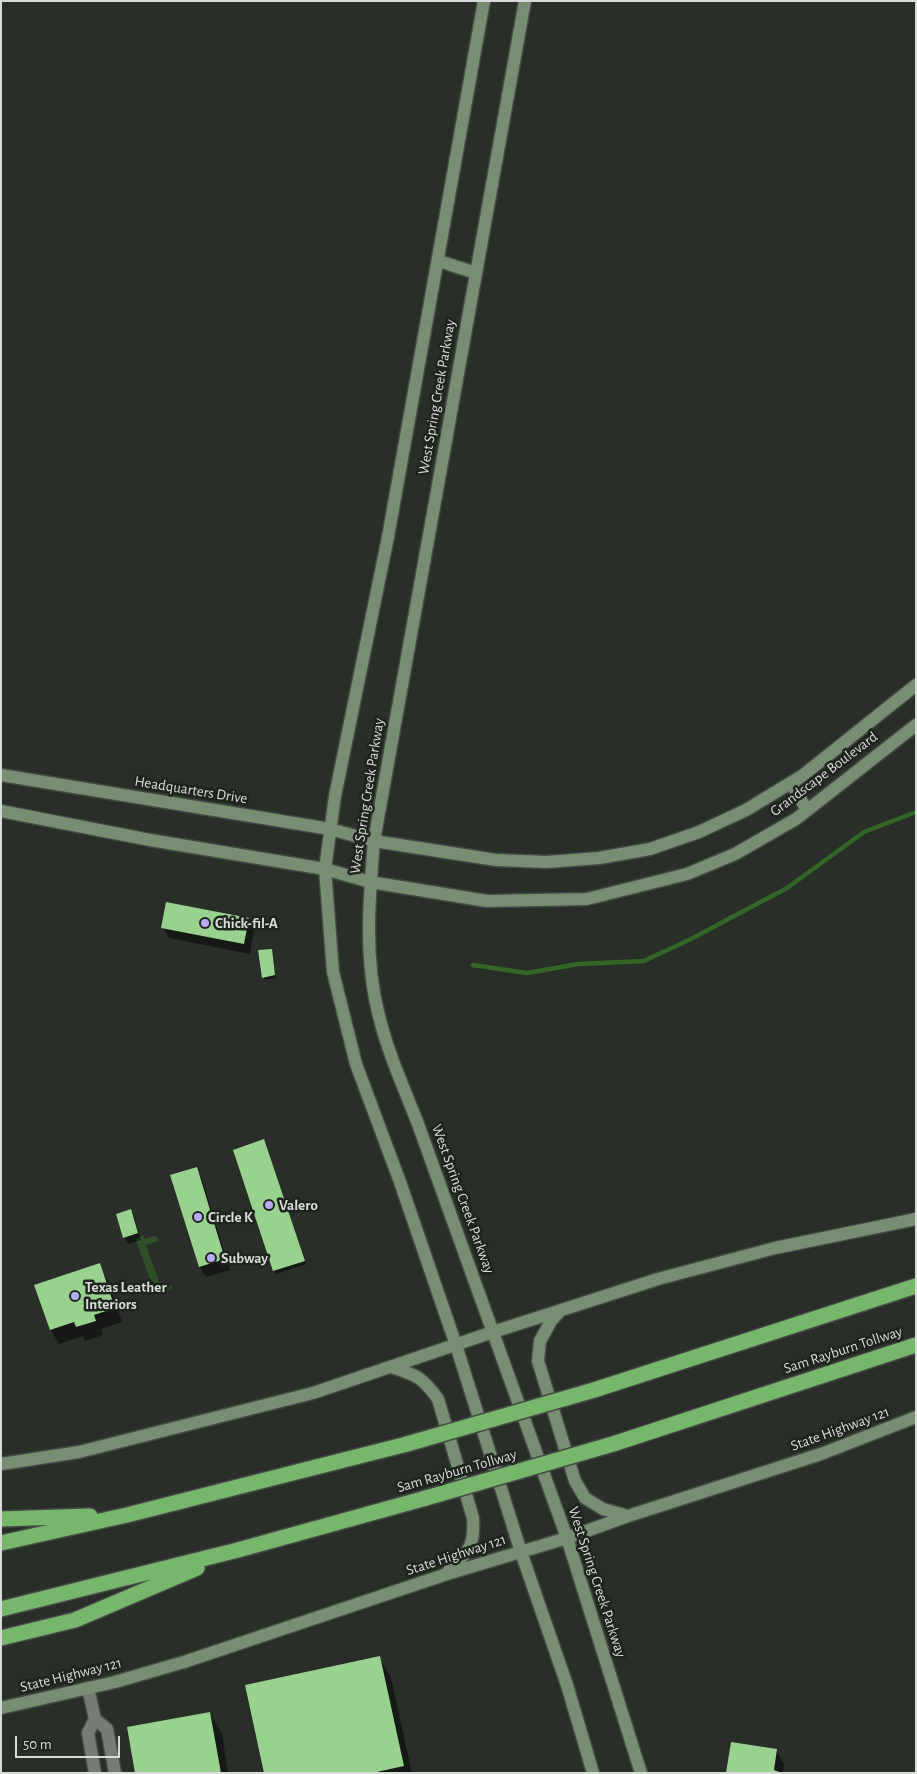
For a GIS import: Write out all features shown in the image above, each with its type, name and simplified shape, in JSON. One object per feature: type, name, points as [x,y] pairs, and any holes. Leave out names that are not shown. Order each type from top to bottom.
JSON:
[{"type":"highway","points":[[1,1543],[127,1514],[407,1444],[594,1390],[916,1286]]},
{"type":"highway","name":"Sam Rayburn Tollway","points":[[1,1609],[238,1550],[426,1498],[613,1444],[916,1345]]},
{"type":"highway","points":[[1,1519],[127,1514]]},
{"type":"highway","points":[[1,1638],[75,1620],[238,1550]]},
{"type":"main road","name":"West Spring Creek Parkway","points":[[484,1],[439,261],[388,536],[335,796],[325,869],[333,972],[356,1064],[400,1182],[456,1345],[521,1552],[567,1685],[593,1773]]},
{"type":"main road","name":"West Spring Creek Parkway","points":[[525,1],[374,841],[368,915],[370,962],[379,1015],[396,1067],[494,1332],[567,1538],[641,1773]]},
{"type":"main road","points":[[439,261],[476,273]]},
{"type":"main road","name":"Grandscape Boulevard","points":[[374,841],[496,860],[547,862],[599,858],[650,849],[699,832],[746,810],[791,783],[916,685]]},
{"type":"main road","name":"Grandscape Boulevard","points":[[370,882],[486,901],[587,899],[687,874],[735,854],[796,819],[916,725]]},
{"type":"main road","name":"Headquarters Drive","points":[[1,775],[330,829],[374,841]]},
{"type":"main road","points":[[791,783],[807,810]]},
{"type":"main road","points":[[1,811],[150,840],[325,869],[370,882]]},
{"type":"main road","points":[[1,1464],[78,1452],[313,1393],[561,1310],[658,1280],[775,1248],[916,1219]]},
{"type":"main road","points":[[561,1310],[551,1321],[540,1341],[538,1361],[575,1481],[585,1498],[602,1509],[628,1516]]},
{"type":"main road","points":[[391,1367],[412,1374],[426,1383],[438,1399],[474,1518],[474,1536],[467,1552],[447,1574]]},
{"type":"main road","name":"State Highway 121","points":[[1,1708],[88,1688],[184,1662],[447,1574],[567,1538],[628,1516],[821,1454],[916,1417]]},
{"type":"street","points":[[88,1688],[95,1719],[107,1729],[115,1773]]},
{"type":"street","points":[[95,1719],[88,1733],[95,1773]]},
{"type":"green space","points":[[143,1235],[145,1239],[157,1237],[158,1241],[146,1245],[161,1287],[172,1285],[171,1290],[163,1290],[150,1279],[135,1238]]},
{"type":"building","name":"Chick-fil-A","points":[[166,902],[249,918],[244,944],[161,928]]},
{"type":"building","points":[[272,949],[275,975],[262,978],[258,950]]},
{"type":"building","name":"Valero","points":[[264,1139],[305,1261],[273,1271],[233,1150]]},
{"type":"building","name":"Circle K","points":[[197,1167],[225,1259],[199,1267],[170,1175]]},
{"type":"building","points":[[131,1209],[138,1233],[123,1238],[116,1214]]},
{"type":"building","name":"Texas Leather Interiors","points":[[100,1263],[115,1308],[94,1315],[96,1321],[76,1327],[74,1322],[50,1330],[34,1285]]},
{"type":"building","points":[[380,1656],[404,1766],[372,1773],[264,1773],[245,1685]]},
{"type":"building","points":[[210,1712],[221,1773],[135,1773],[127,1727]]},
{"type":"building","points":[[731,1742],[777,1749],[774,1770],[782,1773],[726,1773]]},
{"type":"waterway","points":[[473,965],[527,973],[578,964],[644,961],[691,939],[787,888],[864,832],[916,812]]},
{"type":"place","name":"Chick-fil-A","points":[[205,923]]},
{"type":"place","name":"Valero","points":[[269,1205]]},
{"type":"place","name":"Circle K","points":[[198,1217]]},
{"type":"place","name":"Subway","points":[[211,1258]]},
{"type":"place","name":"Texas Leather Interiors","points":[[75,1296]]}]
